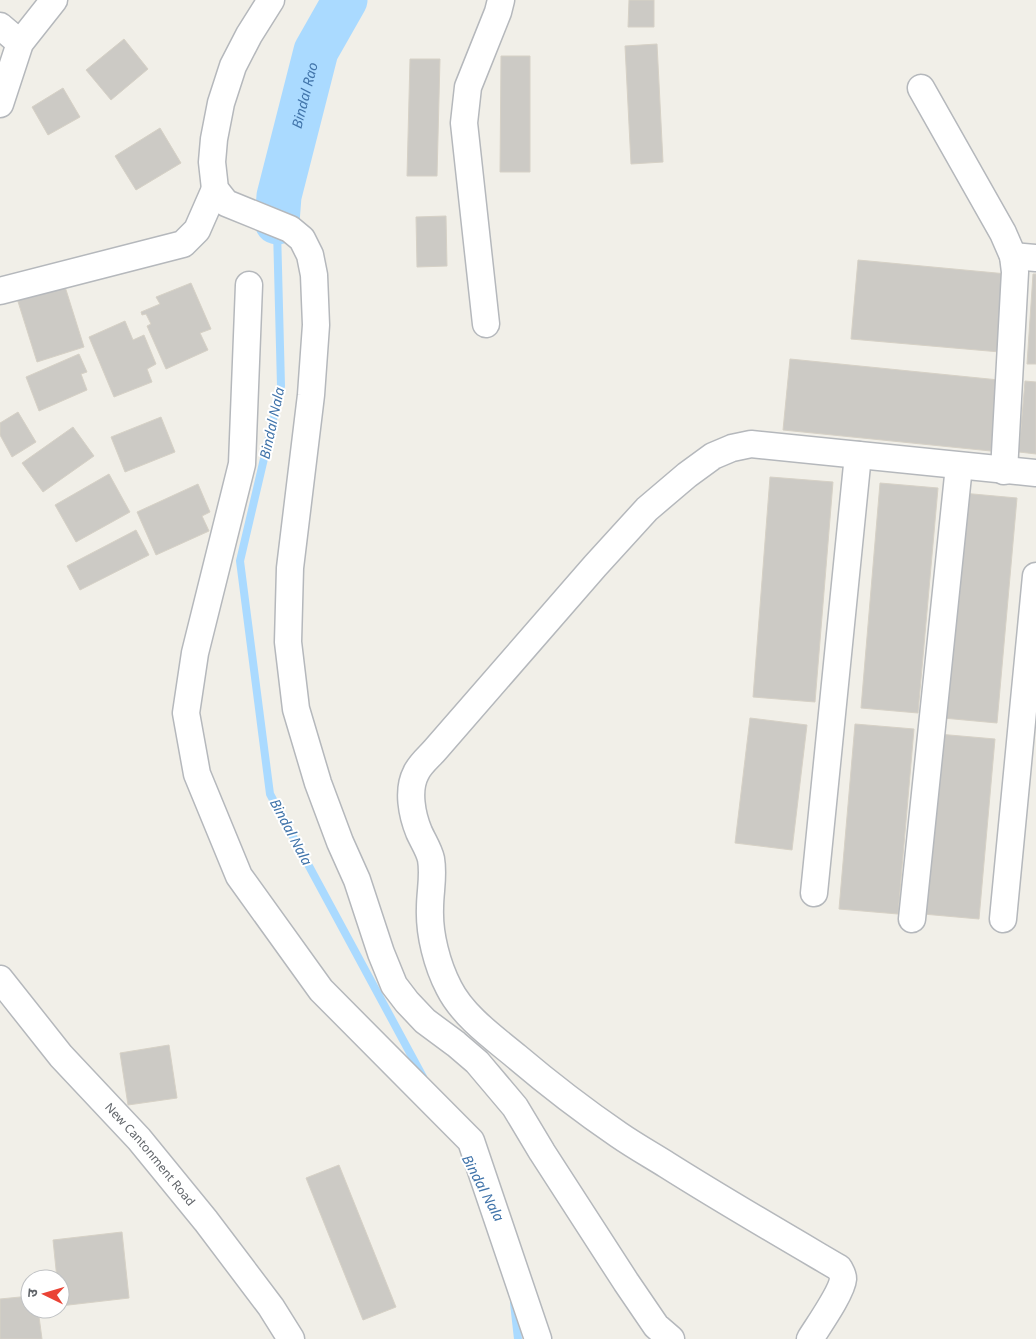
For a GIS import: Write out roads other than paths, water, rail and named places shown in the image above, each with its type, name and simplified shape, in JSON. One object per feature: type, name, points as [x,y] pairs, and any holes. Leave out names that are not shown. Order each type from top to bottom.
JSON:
[{"type":"street","points":[[0,104],[20,43],[54,0]]},
{"type":"street","points":[[221,196],[212,162],[221,103],[233,66],[271,0]]},
{"type":"street","points":[[486,324],[464,123],[468,87],[501,0]]},
{"type":"street","points":[[0,26],[20,43]]},
{"type":"street","points":[[921,88],[1004,233],[1025,257],[1015,272],[1004,471]]},
{"type":"street","points":[[221,196],[290,228],[302,239],[310,255],[314,275],[316,325],[310,405],[290,568],[288,642],[296,709],[318,783],[340,842],[357,880],[381,953],[394,985],[407,1002],[425,1021],[477,1062],[515,1107],[626,1282],[656,1326],[671,1339]]},
{"type":"street","points":[[0,291],[183,244],[197,230],[221,196]]},
{"type":"street","points":[[249,285],[242,464],[195,653],[186,713],[197,774],[239,876],[321,990],[471,1141],[538,1339]]},
{"type":"street","points":[[810,1339],[840,1289],[843,1278],[839,1268],[719,1198],[620,1136],[557,1091],[462,1008],[449,989],[432,937],[430,890],[433,872],[430,855],[415,820],[412,784],[416,772],[423,763],[594,566],[647,509],[713,456],[732,448],[751,444],[1036,474]]},
{"type":"street","points":[[814,893],[858,455]]},
{"type":"street","points":[[912,919],[959,466]]},
{"type":"street","points":[[1003,919],[1036,576]]},
{"type":"street","name":"New Cantonment Road","points":[[0,979],[61,1056],[139,1139],[206,1221],[271,1307],[291,1339]]},
{"type":"waterway","name":"Bindal Rao","points":[[277,222],[279,196],[316,51],[345,0]]},
{"type":"waterway","name":"Bindal Nala","points":[[277,229],[281,386],[240,561],[270,794],[423,1077]]},
{"type":"waterway","name":"Bindal Nala","points":[[514,1303],[518,1339]]}]
